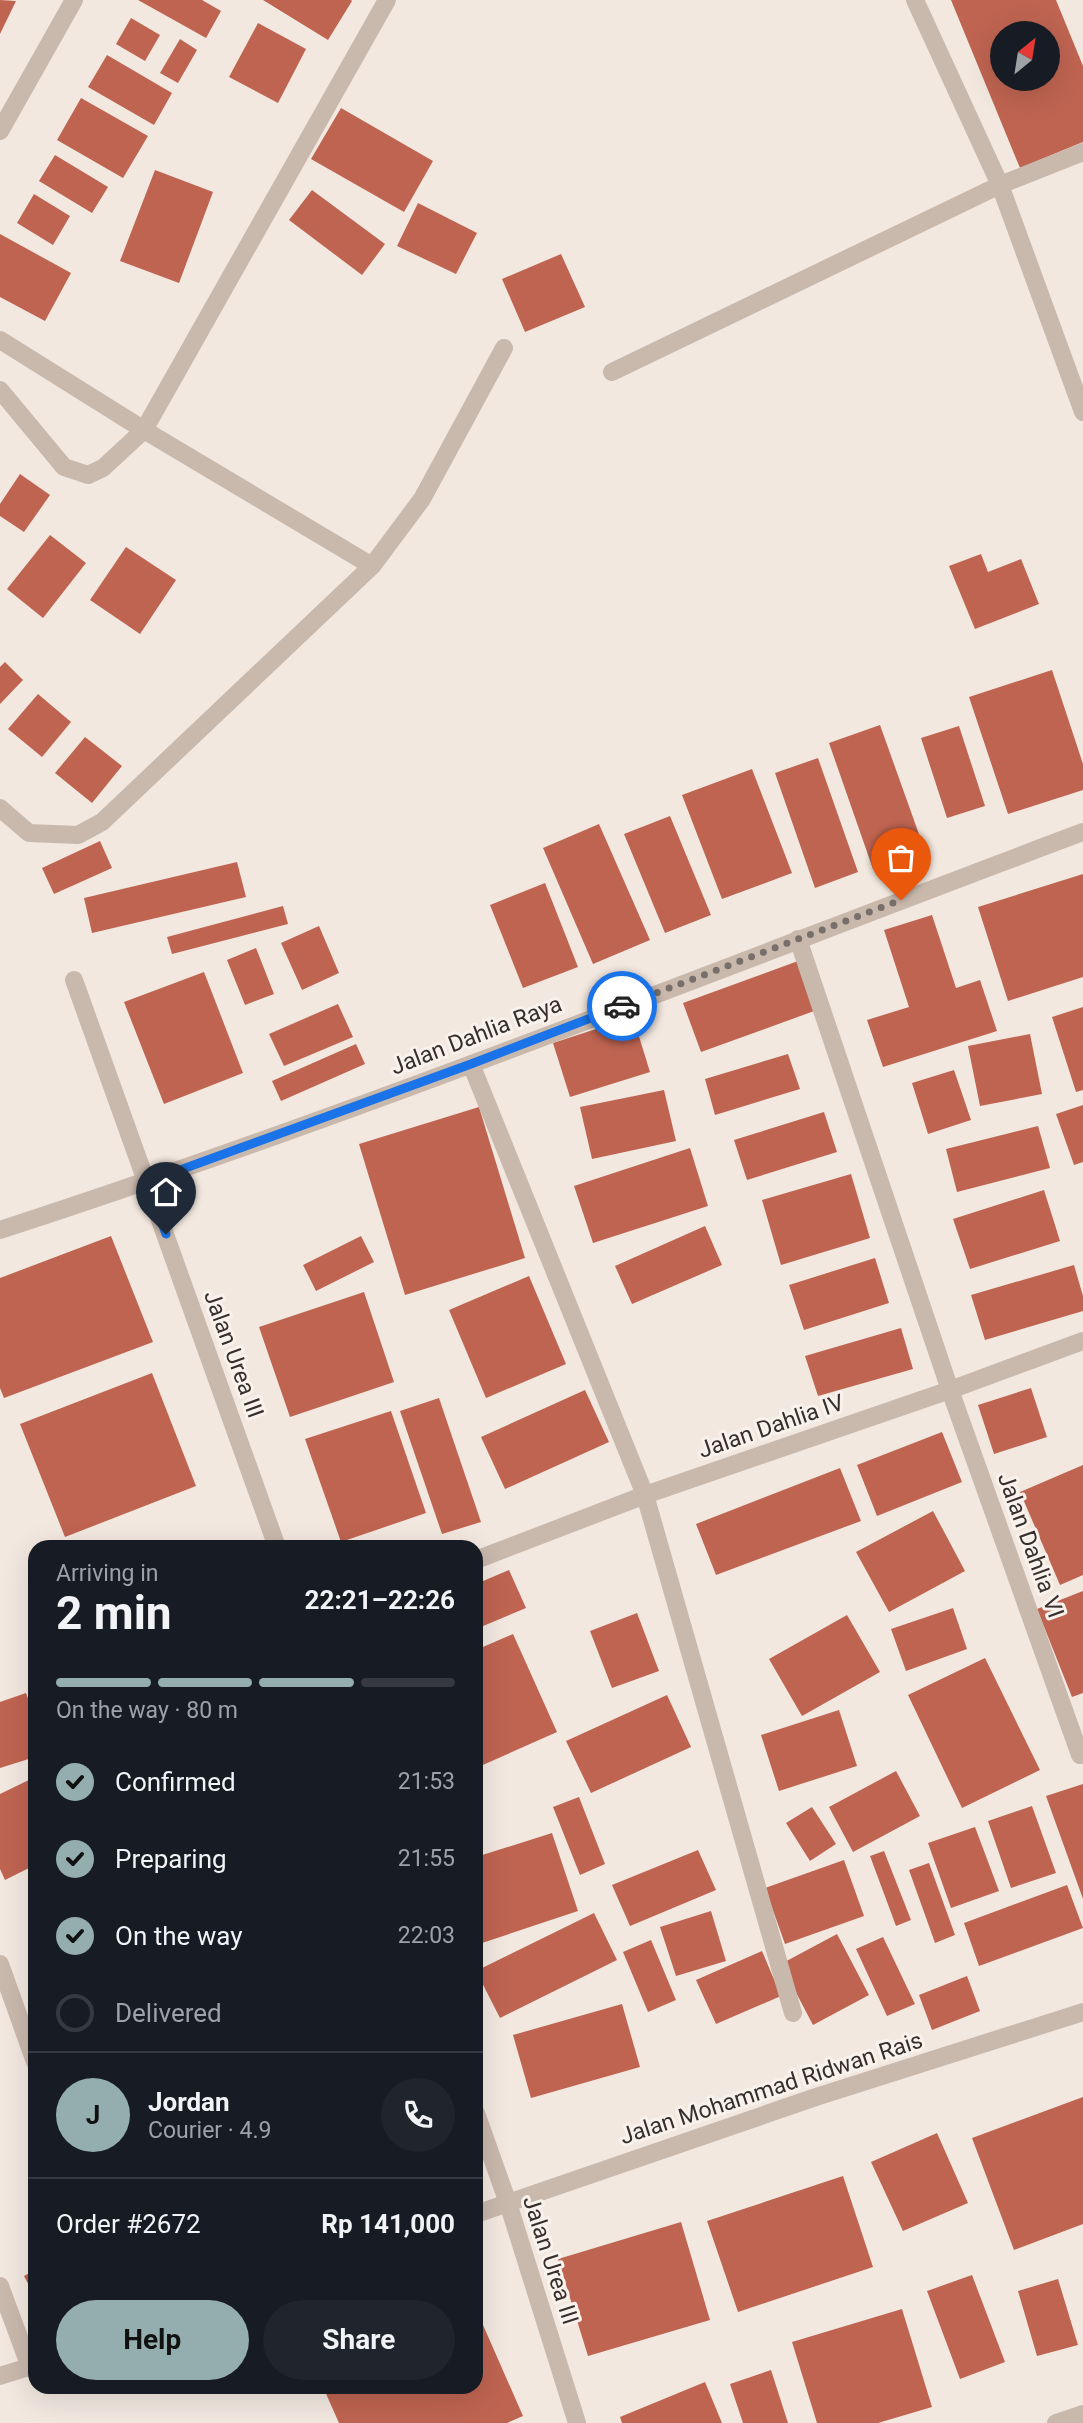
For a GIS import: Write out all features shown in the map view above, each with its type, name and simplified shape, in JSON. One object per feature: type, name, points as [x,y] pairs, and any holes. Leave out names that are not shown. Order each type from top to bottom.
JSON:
[{"type":"street","points":[[0,131],[74,0]]},
{"type":"street","points":[[0,390],[64,467],[88,475],[103,468],[144,430],[387,0]]},
{"type":"street","points":[[915,0],[1000,185],[1083,412]]},
{"type":"street","points":[[612,372],[1000,185],[1083,152]]},
{"type":"street","points":[[0,340],[144,430],[372,566]]},
{"type":"street","points":[[0,808],[29,833],[78,835],[103,822],[372,566],[422,499],[504,348]]},
{"type":"street","name":"Jalan Dahlia Raya","points":[[0,1230],[147,1182],[471,1064],[1083,832]]},
{"type":"street","name":"Jalan Dahlia VI","points":[[797,939],[950,1390],[1080,1755]]},
{"type":"street","name":"Jalan Urea III","points":[[74,980],[275,1540]]},
{"type":"street","points":[[471,1064],[645,1495],[793,2013]]},
{"type":"street","name":"Jalan Dahlia IV","points":[[483,1557],[645,1495],[950,1390],[1083,1341]]},
{"type":"street","points":[[0,1964],[28,2042]]},
{"type":"street","name":"Jalan Mohammad Ridwan Rais","points":[[483,2212],[816,2098],[1083,2012]]},
{"type":"street","name":"Jalan Urea III","points":[[483,2133],[508,2203],[577,2423]]},
{"type":"street","points":[[0,2286],[28,2354]]},
{"type":"street","points":[[0,2376],[28,2368]]},
{"type":"street","points":[[1056,2423],[1083,2414]]},
{"type":"building","points":[[0,0],[16,1],[0,34]]},
{"type":"building","points":[[138,0],[202,0],[221,11],[206,38]]},
{"type":"building","points":[[263,0],[351,0],[352,1],[328,40]]},
{"type":"building","points":[[951,0],[1056,0],[1083,66],[1083,142],[1020,168]]},
{"type":"building","points":[[131,18],[160,35],[145,61],[116,44]]},
{"type":"building","points":[[258,23],[306,49],[278,103],[229,77]]},
{"type":"building","points":[[180,39],[197,50],[178,83],[160,73]]},
{"type":"building","points":[[107,55],[172,93],[154,125],[88,87]]},
{"type":"building","points":[[81,98],[148,136],[123,178],[57,140]]},
{"type":"building","points":[[341,108],[433,161],[404,212],[311,159]]},
{"type":"building","points":[[55,155],[108,187],[92,213],[39,181]]},
{"type":"building","points":[[155,170],[213,192],[179,283],[120,261]]},
{"type":"building","points":[[312,190],[385,244],[362,275],[289,220]]},
{"type":"building","points":[[34,194],[70,216],[53,245],[17,223]]},
{"type":"building","points":[[418,203],[477,233],[456,274],[397,246]]},
{"type":"building","points":[[0,234],[71,273],[45,321],[0,297]]},
{"type":"building","points":[[561,254],[585,307],[525,332],[502,279]]},
{"type":"building","points":[[20,474],[50,495],[24,532],[0,516],[0,504]]},
{"type":"building","points":[[50,535],[86,563],[43,618],[7,589]]},
{"type":"building","points":[[126,547],[176,580],[140,634],[90,600]]},
{"type":"building","points":[[981,554],[988,572],[1021,559],[1039,604],[975,629],[949,566]]},
{"type":"building","points":[[5,662],[23,680],[0,704],[0,667]]},
{"type":"building","points":[[1052,670],[1083,764],[1083,790],[1008,814],[969,697]]},
{"type":"building","points":[[38,694],[71,722],[42,757],[8,729]]},
{"type":"building","points":[[880,725],[925,851],[873,869],[829,743]]},
{"type":"building","points":[[959,726],[985,806],[947,818],[921,738]]},
{"type":"building","points":[[85,737],[122,766],[92,803],[55,773]]},
{"type":"building","points":[[818,758],[858,872],[815,888],[775,773]]},
{"type":"building","points":[[752,769],[792,873],[722,899],[682,795]]},
{"type":"building","points":[[670,816],[711,915],[665,933],[624,834]]},
{"type":"building","points":[[599,824],[650,940],[593,964],[543,848]]},
{"type":"building","points":[[100,841],[112,868],[54,894],[42,868]]},
{"type":"building","points":[[237,862],[246,897],[92,933],[84,898]]},
{"type":"building","points":[[1083,874],[1083,977],[1008,1001],[978,907]]},
{"type":"building","points":[[545,883],[578,967],[523,988],[490,905]]},
{"type":"building","points":[[283,906],[288,924],[172,954],[167,937]]},
{"type":"building","points":[[932,915],[956,988],[980,980],[997,1031],[883,1067],[867,1020],[909,1007],[884,930]]},
{"type":"building","points":[[319,926],[339,973],[302,990],[281,943]]},
{"type":"building","points":[[256,948],[274,994],[245,1005],[227,960]]},
{"type":"building","points":[[798,961],[817,1010],[701,1052],[683,1003]]},
{"type":"building","points":[[204,972],[243,1073],[164,1104],[124,1002]]},
{"type":"building","points":[[338,1004],[353,1037],[284,1066],[269,1034]]},
{"type":"building","points":[[1083,1007],[1083,1090],[1076,1092],[1052,1017]]},
{"type":"building","points":[[633,1017],[650,1072],[570,1097],[553,1043]]},
{"type":"building","points":[[1030,1034],[1042,1094],[980,1106],[968,1046]]},
{"type":"building","points":[[356,1044],[365,1064],[281,1101],[272,1081]]},
{"type":"building","points":[[788,1054],[800,1089],[715,1115],[705,1079]]},
{"type":"building","points":[[954,1070],[971,1120],[928,1134],[912,1083]]},
{"type":"building","points":[[664,1090],[676,1141],[592,1159],[580,1107]]},
{"type":"building","points":[[1083,1105],[1083,1162],[1074,1165],[1056,1114]]},
{"type":"building","points":[[479,1107],[525,1258],[405,1295],[359,1144]]},
{"type":"building","points":[[824,1112],[837,1152],[747,1180],[734,1140]]},
{"type":"building","points":[[1038,1126],[1050,1168],[957,1192],[946,1149]]},
{"type":"building","points":[[690,1148],[708,1206],[593,1243],[574,1186]]},
{"type":"building","points":[[851,1174],[870,1238],[781,1265],[762,1200]]},
{"type":"building","points":[[1044,1190],[1060,1241],[970,1269],[953,1219]]},
{"type":"building","points":[[705,1226],[722,1265],[632,1304],[615,1266]]},
{"type":"building","points":[[111,1236],[153,1342],[4,1398],[0,1388],[0,1278]]},
{"type":"building","points":[[361,1236],[374,1262],[316,1291],[303,1265]]},
{"type":"building","points":[[875,1258],[889,1303],[804,1330],[789,1285]]},
{"type":"building","points":[[1074,1265],[1083,1296],[1083,1311],[985,1340],[971,1295]]},
{"type":"building","points":[[529,1276],[566,1364],[486,1398],[449,1310]]},
{"type":"building","points":[[364,1292],[394,1382],[290,1417],[259,1327]]},
{"type":"building","points":[[901,1328],[913,1369],[818,1396],[805,1356]]},
{"type":"building","points":[[152,1373],[196,1486],[65,1537],[20,1424]]},
{"type":"building","points":[[1031,1388],[1047,1437],[994,1454],[978,1405]]},
{"type":"building","points":[[585,1390],[609,1442],[505,1489],[481,1437]]},
{"type":"building","points":[[439,1398],[481,1522],[442,1534],[400,1411]]},
{"type":"building","points":[[391,1411],[426,1513],[340,1540],[305,1439]]},
{"type":"building","points":[[942,1432],[962,1482],[877,1516],[857,1465]]},
{"type":"building","points":[[1083,1465],[1083,1575],[1060,1585],[1020,1492]]},
{"type":"building","points":[[840,1468],[861,1521],[716,1575],[696,1524]]},
{"type":"building","points":[[933,1511],[965,1571],[889,1612],[856,1552]]},
{"type":"building","points":[[509,1570],[526,1608],[483,1626],[483,1581]]},
{"type":"building","points":[[1083,1591],[1083,1693],[1072,1697],[1037,1609]]},
{"type":"building","points":[[953,1608],[967,1649],[906,1671],[891,1629]]},
{"type":"building","points":[[637,1613],[659,1671],[612,1688],[590,1631]]},
{"type":"building","points":[[847,1615],[880,1672],[802,1716],[769,1659]]},
{"type":"building","points":[[513,1634],[557,1732],[483,1765],[483,1647]]},
{"type":"building","points":[[985,1658],[1040,1770],[962,1808],[908,1695]]},
{"type":"building","points":[[26,1693],[28,1699],[28,1759],[0,1768],[0,1702]]},
{"type":"building","points":[[667,1695],[691,1747],[591,1793],[566,1741]]},
{"type":"building","points":[[839,1710],[857,1766],[779,1791],[761,1735]]},
{"type":"building","points":[[896,1771],[920,1816],[853,1852],[829,1807]]},
{"type":"building","points":[[28,1780],[28,1868],[5,1880],[0,1869],[0,1794]]},
{"type":"building","points":[[1083,1784],[1083,1899],[1046,1796]]},
{"type":"building","points":[[579,1797],[605,1864],[580,1875],[553,1807]]},
{"type":"building","points":[[1032,1806],[1056,1873],[1011,1888],[988,1821]]},
{"type":"building","points":[[812,1807],[836,1844],[810,1861],[786,1823]]},
{"type":"building","points":[[975,1827],[999,1891],[951,1908],[928,1843]]},
{"type":"building","points":[[552,1833],[578,1911],[483,1943],[483,1855]]},
{"type":"building","points":[[698,1850],[716,1890],[630,1926],[612,1885]]},
{"type":"building","points":[[884,1851],[911,1920],[896,1926],[870,1856]]},
{"type":"building","points":[[844,1860],[864,1916],[785,1944],[765,1888]]},
{"type":"building","points":[[929,1863],[955,1935],[935,1943],[909,1870]]},
{"type":"building","points":[[1067,1885],[1083,1928],[979,1966],[964,1923]]},
{"type":"building","points":[[711,1911],[726,1961],[676,1976],[660,1927]]},
{"type":"building","points":[[594,1913],[617,1960],[500,2018],[483,1985],[483,1968]]},
{"type":"building","points":[[837,1934],[869,1995],[813,2025],[781,1964]]},
{"type":"building","points":[[883,1937],[915,2004],[887,2016],[856,1949]]},
{"type":"building","points":[[651,1940],[676,2000],[648,2012],[623,1952]]},
{"type":"building","points":[[762,1951],[781,1996],[716,2024],[696,1980]]},
{"type":"building","points":[[967,1976],[980,2011],[932,2030],[919,1995]]},
{"type":"building","points":[[622,2004],[640,2067],[531,2098],[513,2035]]},
{"type":"building","points":[[1083,2097],[1083,2224],[1014,2250],[972,2138]]},
{"type":"building","points":[[937,2133],[968,2203],[903,2231],[871,2162]]},
{"type":"building","points":[[843,2176],[873,2267],[738,2312],[707,2221]]},
{"type":"building","points":[[681,2222],[710,2320],[588,2356],[558,2259]]},
{"type":"building","points":[[972,2275],[1005,2362],[960,2379],[927,2291]]},
{"type":"building","points":[[1058,2279],[1078,2345],[1037,2356],[1018,2291]]},
{"type":"building","points":[[902,2309],[932,2407],[878,2423],[817,2423],[792,2342]]},
{"type":"building","points":[[483,2325],[523,2416],[507,2423],[339,2423],[326,2394],[483,2394]]},
{"type":"building","points":[[771,2370],[788,2423],[743,2423],[730,2384]]},
{"type":"building","points":[[705,2382],[722,2423],[622,2423],[620,2417]]},
{"type":"way so far","points":[[622,1006],[901,900]]},
{"type":"route","points":[[166,1234],[147,1182],[622,1006]]}]
